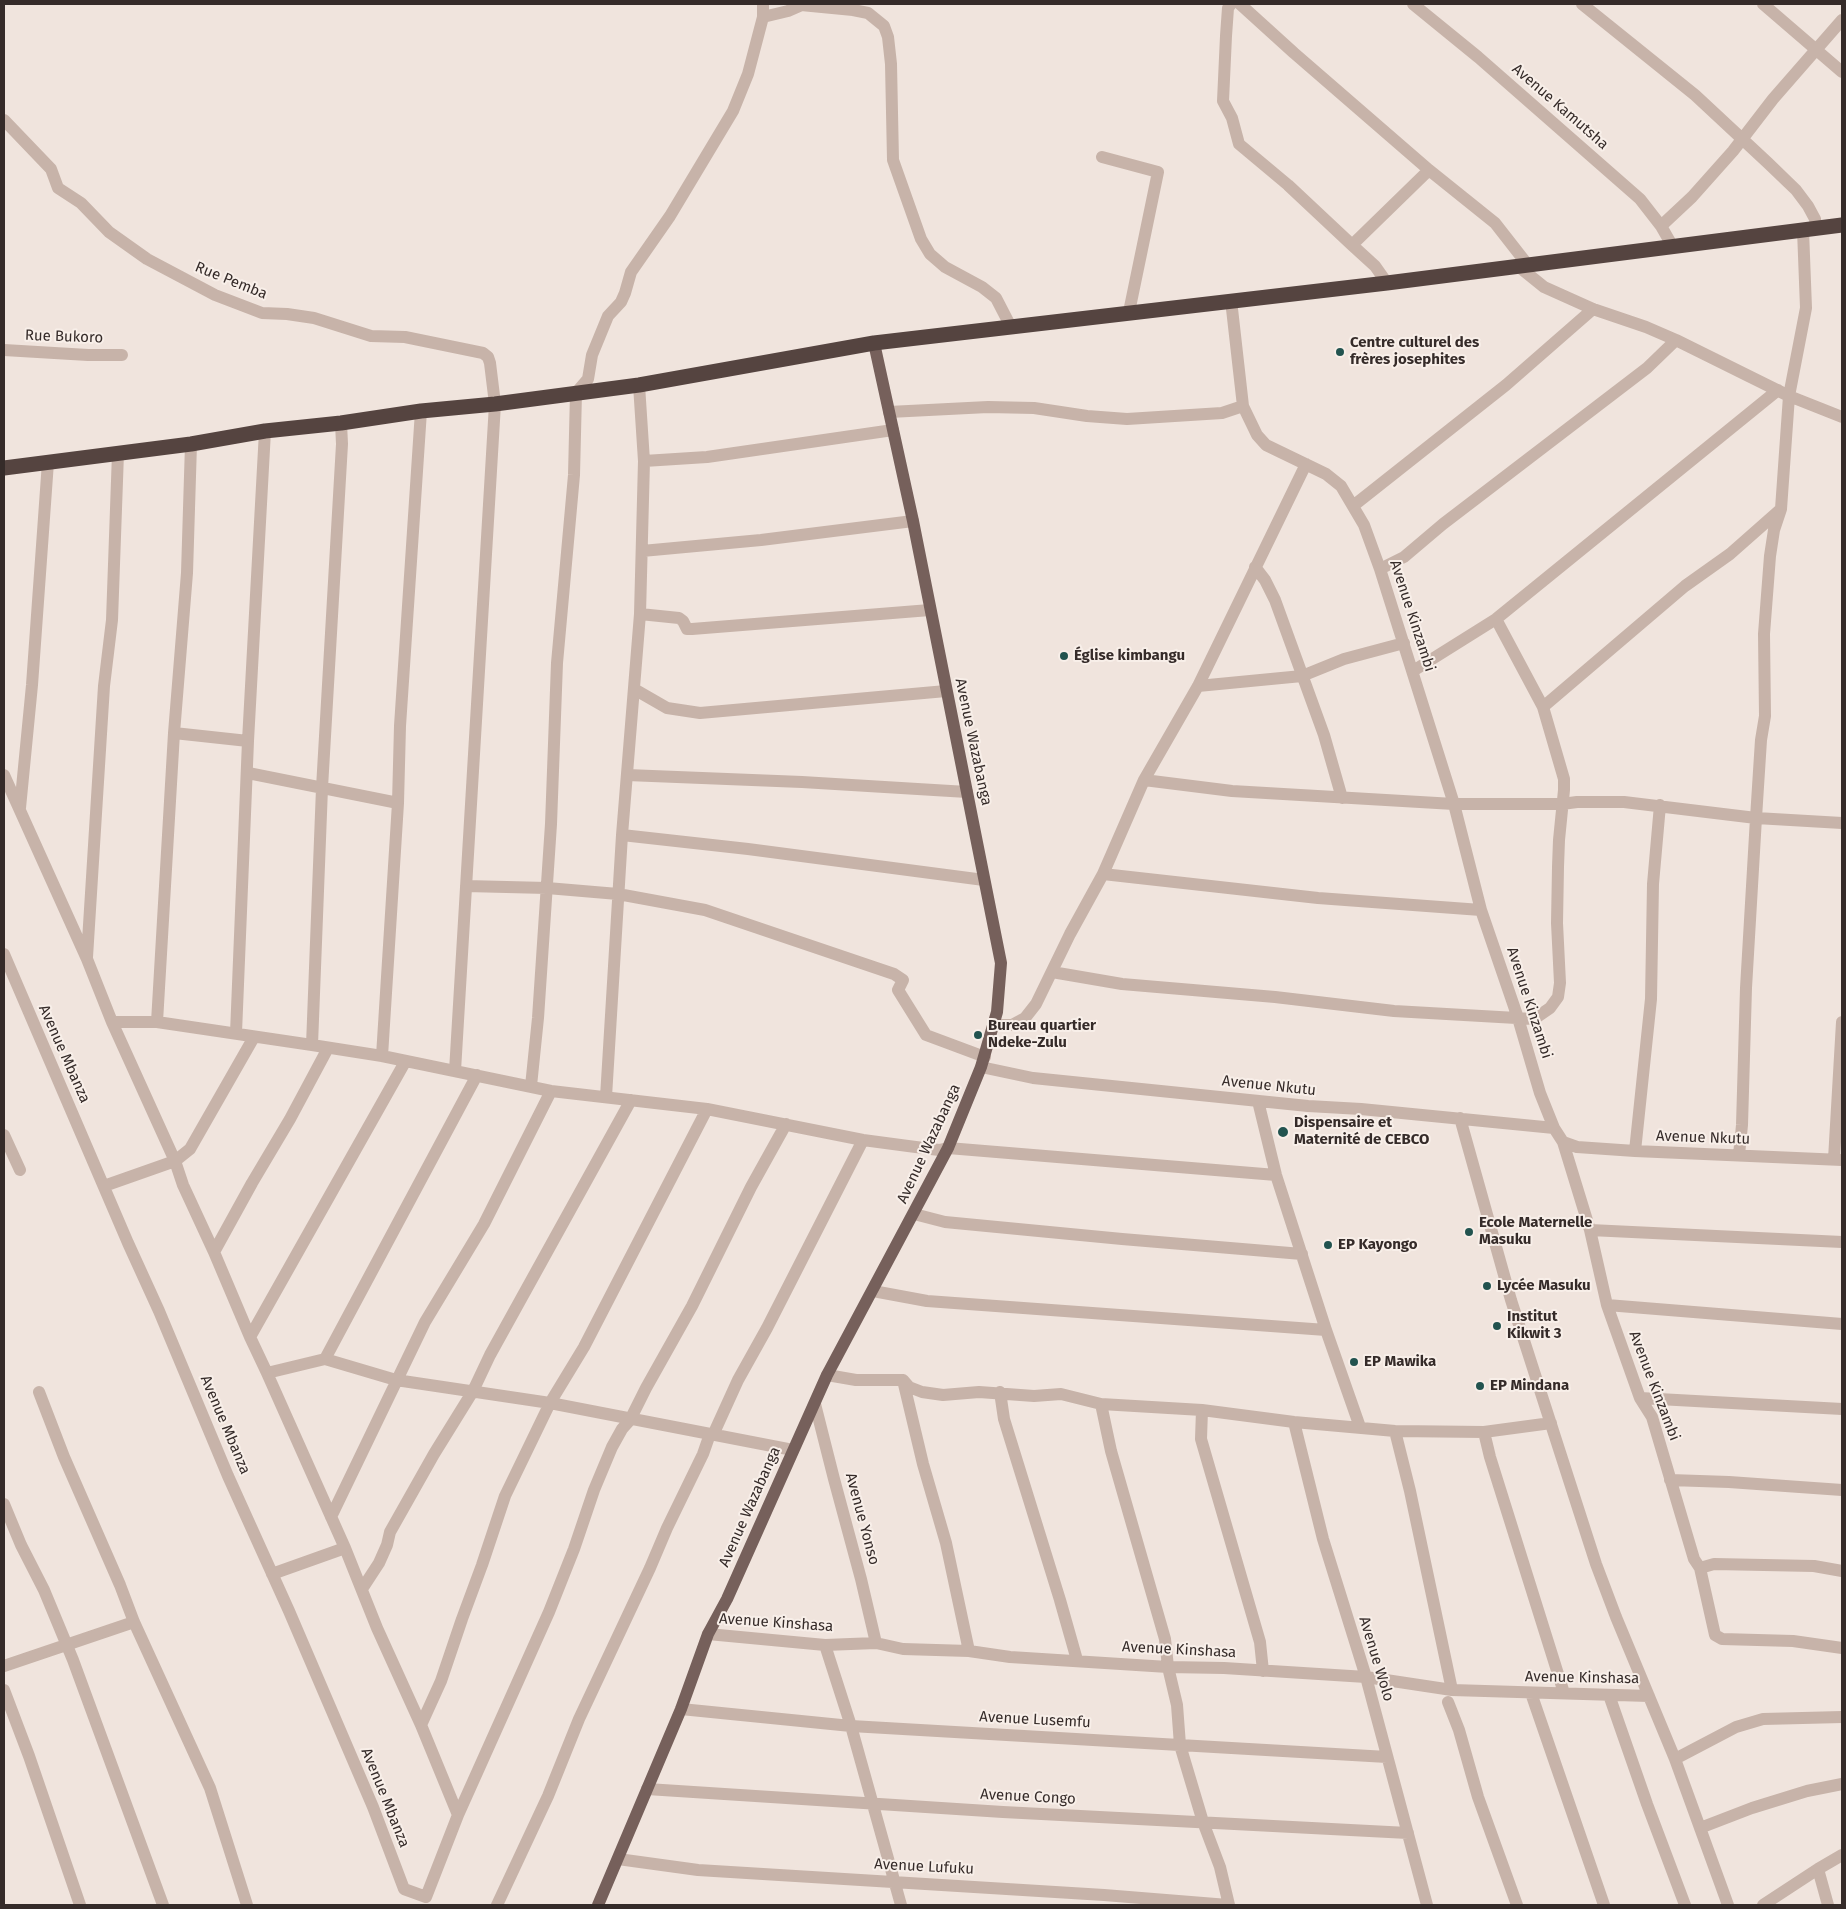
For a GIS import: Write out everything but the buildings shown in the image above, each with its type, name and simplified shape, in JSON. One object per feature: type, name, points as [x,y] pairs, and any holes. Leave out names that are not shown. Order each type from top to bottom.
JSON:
[{"type":"highway","points":[[4,468],[191,444],[265,431],[639,385],[874,343],[1387,283],[1842,225]]},
{"type":"main road","name":"Avenue Wazabanga","points":[[598,1905],[681,1709],[708,1634],[727,1599],[827,1376],[948,1148],[983,1062],[997,1012],[1000,963],[912,521],[874,343]]},
{"type":"street","points":[[531,1086],[546,888],[557,662],[574,475],[576,393],[588,379],[592,355],[608,316],[621,302],[631,272],[670,216],[733,111],[748,74],[763,10],[788,11],[803,4],[853,10],[868,13],[884,26],[888,37],[891,64],[893,160],[921,239],[930,254],[945,267],[996,298],[1011,327]]},
{"type":"street","points":[[1231,4],[1228,8],[1223,101],[1232,118],[1239,144],[1288,185],[1375,266],[1387,283]]},
{"type":"street","points":[[1240,4],[1429,170],[1495,223],[1523,265],[1544,287],[1593,309],[1638,324],[1676,340],[1783,393],[1842,417]]},
{"type":"street","name":"Avenue Kamutsha","points":[[1413,4],[1478,56],[1640,198],[1662,226],[1673,247]]},
{"type":"street","points":[[1582,4],[1694,96],[1741,139],[1796,190],[1815,219],[1810,229],[1806,308],[1783,393],[1781,509],[1774,530],[1770,556],[1764,634],[1765,716],[1761,740],[1756,818],[1739,1155]]},
{"type":"street","points":[[1763,4],[1842,72]]},
{"type":"street","points":[[1662,226],[1692,197],[1733,151],[1741,139],[1842,20]]},
{"type":"street","name":"Rue Pemba","points":[[4,120],[51,169],[58,188],[81,203],[109,232],[146,260],[215,295],[262,313],[314,318],[371,336],[405,337],[484,353],[488,356],[495,404],[455,1071]]},
{"type":"street","points":[[1102,158],[1158,172],[1129,312]]},
{"type":"street","points":[[1352,245],[1429,170]]},
{"type":"street","name":"Avenue Kinzambi","points":[[1230,300],[1243,406],[1257,435],[1266,446],[1326,474],[1341,486],[1364,525],[1380,569],[1454,804],[1481,910],[1518,1018],[1540,1093],[1554,1128],[1563,1142],[1590,1230],[1607,1305],[1640,1398],[1652,1417],[1694,1559],[1700,1568],[1715,1635],[1722,1639],[1793,1641],[1842,1648]]},
{"type":"street","points":[[1354,506],[1506,386],[1593,309]]},
{"type":"street","points":[[1380,569],[1404,557],[1647,368],[1676,340]]},
{"type":"street","name":"Rue Bukoro","points":[[4,350],[122,355]]},
{"type":"street","points":[[606,1097],[622,835],[640,614],[644,461],[639,385]]},
{"type":"street","points":[[1413,671],[1496,619],[1783,393]]},
{"type":"street","points":[[889,412],[988,407],[1034,408],[1087,416],[1127,419],[1222,413],[1243,406]]},
{"type":"street","points":[[382,1056],[398,803],[400,726],[421,411]]},
{"type":"street","points":[[312,1045],[322,788],[342,423]]},
{"type":"street","points":[[644,461],[707,457],[893,430]]},
{"type":"street","points":[[236,1033],[248,741],[265,431]]},
{"type":"street","points":[[156,1022],[174,733],[187,573],[191,444]]},
{"type":"street","points":[[87,960],[104,686],[112,620],[118,453]]},
{"type":"street","points":[[20,809],[33,676],[48,462]]},
{"type":"street","points":[[994,1024],[1012,1025],[1025,1018],[1036,1004],[1070,934],[1103,874],[1144,780],[1198,686],[1306,464]]},
{"type":"street","points":[[1543,708],[1685,586],[1730,554],[1781,509]]},
{"type":"street","points":[[642,550],[761,540],[912,521]]},
{"type":"street","points":[[1255,567],[1265,580],[1274,600],[1324,735],[1342,798]]},
{"type":"street","points":[[640,614],[679,618],[687,629],[692,629],[930,610]]},
{"type":"street","points":[[1052,972],[1122,984],[1275,997],[1394,1011],[1534,1019],[1550,1008],[1558,997],[1560,983],[1557,923],[1558,867],[1564,779],[1543,708],[1496,619]]},
{"type":"street","points":[[1198,686],[1302,676],[1344,659],[1404,643]]},
{"type":"street","points":[[634,689],[667,708],[700,713],[946,691]]},
{"type":"street","points":[[174,733],[248,741]]},
{"type":"street","points":[[248,773],[398,803]]},
{"type":"street","points":[[4,775],[87,960],[112,1022],[250,1338],[345,1548],[377,1628],[421,1725],[458,1815]]},
{"type":"street","points":[[627,775],[802,782],[967,792]]},
{"type":"street","points":[[1144,780],[1232,791],[1454,804],[1624,802],[1756,818],[1842,823]]},
{"type":"street","points":[[1635,1151],[1651,999],[1653,884],[1660,805]]},
{"type":"street","points":[[622,835],[861,862],[984,880]]},
{"type":"street","points":[[1103,874],[1318,898],[1481,910]]},
{"type":"street","points":[[466,886],[546,888],[618,894]]},
{"type":"street","name":"Avenue Nkutu","points":[[618,894],[705,910],[894,974],[903,980],[898,990],[926,1035],[983,1062],[1033,1078],[1554,1128]]},
{"type":"street","name":"Avenue Mbanza","points":[[4,954],[159,1311],[228,1476],[373,1807],[404,1889],[426,1898],[458,1815]]},
{"type":"street","points":[[112,1022],[156,1022],[236,1033],[382,1056],[551,1091],[707,1109],[863,1140],[939,1150],[948,1148],[1276,1175]]},
{"type":"street","points":[[1838,1160],[1842,1022]]},
{"type":"street","points":[[104,1186],[174,1161],[190,1149],[254,1037]]},
{"type":"street","points":[[214,1252],[328,1048]]},
{"type":"street","points":[[250,1338],[405,1062]]},
{"type":"street","points":[[325,1359],[477,1075]]},
{"type":"street","points":[[331,1517],[425,1322],[484,1224],[551,1091]]},
{"type":"street","points":[[362,1589],[379,1563],[387,1546],[390,1532],[434,1454],[473,1391],[494,1346],[631,1100]]},
{"type":"street","points":[[1258,1101],[1276,1175],[1326,1330],[1360,1427]]},
{"type":"street","points":[[421,1725],[440,1681],[505,1496],[550,1404],[584,1346],[707,1109]]},
{"type":"street","points":[[1460,1118],[1511,1300],[1596,1564],[1675,1759],[1728,1905]]},
{"type":"street","points":[[458,1815],[549,1612],[574,1549],[594,1490],[612,1448],[630,1420],[692,1306],[786,1124]]},
{"type":"street","points":[[4,1135],[20,1170]]},
{"type":"street","points":[[497,1905],[548,1796],[579,1719],[667,1528],[738,1380],[767,1328],[863,1140]]},
{"type":"street","name":"Avenue Nkutu","points":[[1563,1142],[1577,1148],[1838,1160]]},
{"type":"street","points":[[914,1214],[945,1222],[1302,1254]]},
{"type":"street","points":[[1590,1230],[1842,1242]]},
{"type":"street","points":[[873,1291],[927,1301],[1326,1330]]},
{"type":"street","points":[[1607,1305],[1842,1324]]},
{"type":"street","points":[[267,1373],[325,1359],[396,1380],[550,1404],[793,1450]]},
{"type":"street","points":[[827,1376],[856,1380],[903,1380],[909,1386],[922,1392],[943,1394],[1000,1392],[1034,1396],[1060,1394],[1101,1404],[1202,1410],[1294,1422],[1395,1431],[1484,1432],[1551,1424]]},
{"type":"street","points":[[903,1380],[923,1464],[946,1542],[969,1651]]},
{"type":"street","points":[[39,1392],[64,1457],[120,1585],[134,1622],[210,1788],[247,1905]]},
{"type":"street","points":[[1000,1392],[1004,1419],[1077,1660]]},
{"type":"street","points":[[1640,1398],[1842,1409]]},
{"type":"street","name":"Avenue Yonso","points":[[815,1404],[876,1643]]},
{"type":"street","points":[[1101,1404],[1111,1451],[1165,1639],[1168,1667],[1177,1705],[1180,1745],[1203,1822],[1220,1867],[1229,1905]]},
{"type":"street","points":[[1202,1410],[1201,1439],[1260,1642],[1263,1671]]},
{"type":"street","name":"Avenue Wolo","points":[[1294,1422],[1323,1539],[1366,1677],[1427,1905]]},
{"type":"street","points":[[1395,1431],[1410,1491],[1450,1696],[1478,1797],[1517,1905]]},
{"type":"street","points":[[1484,1432],[1490,1457],[1523,1556],[1564,1693]]},
{"type":"street","points":[[1670,1480],[1842,1490]]},
{"type":"street","points":[[4,1504],[44,1590],[163,1905]]},
{"type":"street","points":[[272,1574],[345,1548]]},
{"type":"street","points":[[1700,1568],[1714,1564],[1814,1566],[1842,1571]]},
{"type":"street","points":[[4,1666],[134,1622]]},
{"type":"street","name":"Avenue Kinshasa","points":[[708,1634],[825,1645],[876,1643],[903,1649],[969,1651],[1010,1657],[1366,1677],[1450,1696],[1564,1693],[1649,1696]]},
{"type":"street","points":[[825,1645],[851,1726],[871,1805],[900,1905]]},
{"type":"street","points":[[4,1690],[29,1756],[80,1905]]},
{"type":"street","points":[[1531,1694],[1604,1905]]},
{"type":"street","points":[[1609,1695],[1685,1905]]},
{"type":"street","name":"Avenue Lusemfu","points":[[681,1709],[851,1726],[1388,1757]]},
{"type":"street","points":[[1675,1759],[1736,1727],[1763,1719],[1842,1717]]},
{"type":"street","points":[[1700,1828],[1752,1808],[1807,1791],[1842,1784]]},
{"type":"street","name":"Avenue Congo","points":[[647,1789],[871,1805],[1408,1832]]},
{"type":"street","points":[[1763,1905],[1842,1855]]},
{"type":"street","name":"Avenue Lufuku","points":[[618,1859],[698,1870],[1104,1895],[1229,1905]]},
{"type":"street","points":[[1818,1869],[1828,1905]]},
{"type":"place","name":"Centre culturel des frères josephites","points":[[1340,352]]},
{"type":"place","name":"Église kimbangu","points":[[1064,656]]},
{"type":"place","name":"Bureau quartier Ndeke-Zulu","points":[[978,1035]]},
{"type":"place","name":"Dispensaire et Maternité de CEBCO","points":[[1283,1132]]},
{"type":"place","name":"Ecole Maternelle Masuku","points":[[1469,1232]]},
{"type":"place","name":"EP Kayongo","points":[[1328,1245]]},
{"type":"place","name":"Lycée Masuku","points":[[1487,1286]]},
{"type":"place","name":"Institut Kikwit 3","points":[[1497,1326]]},
{"type":"place","name":"EP Mawika","points":[[1354,1362]]},
{"type":"place","name":"EP Mindana","points":[[1480,1386]]}]
